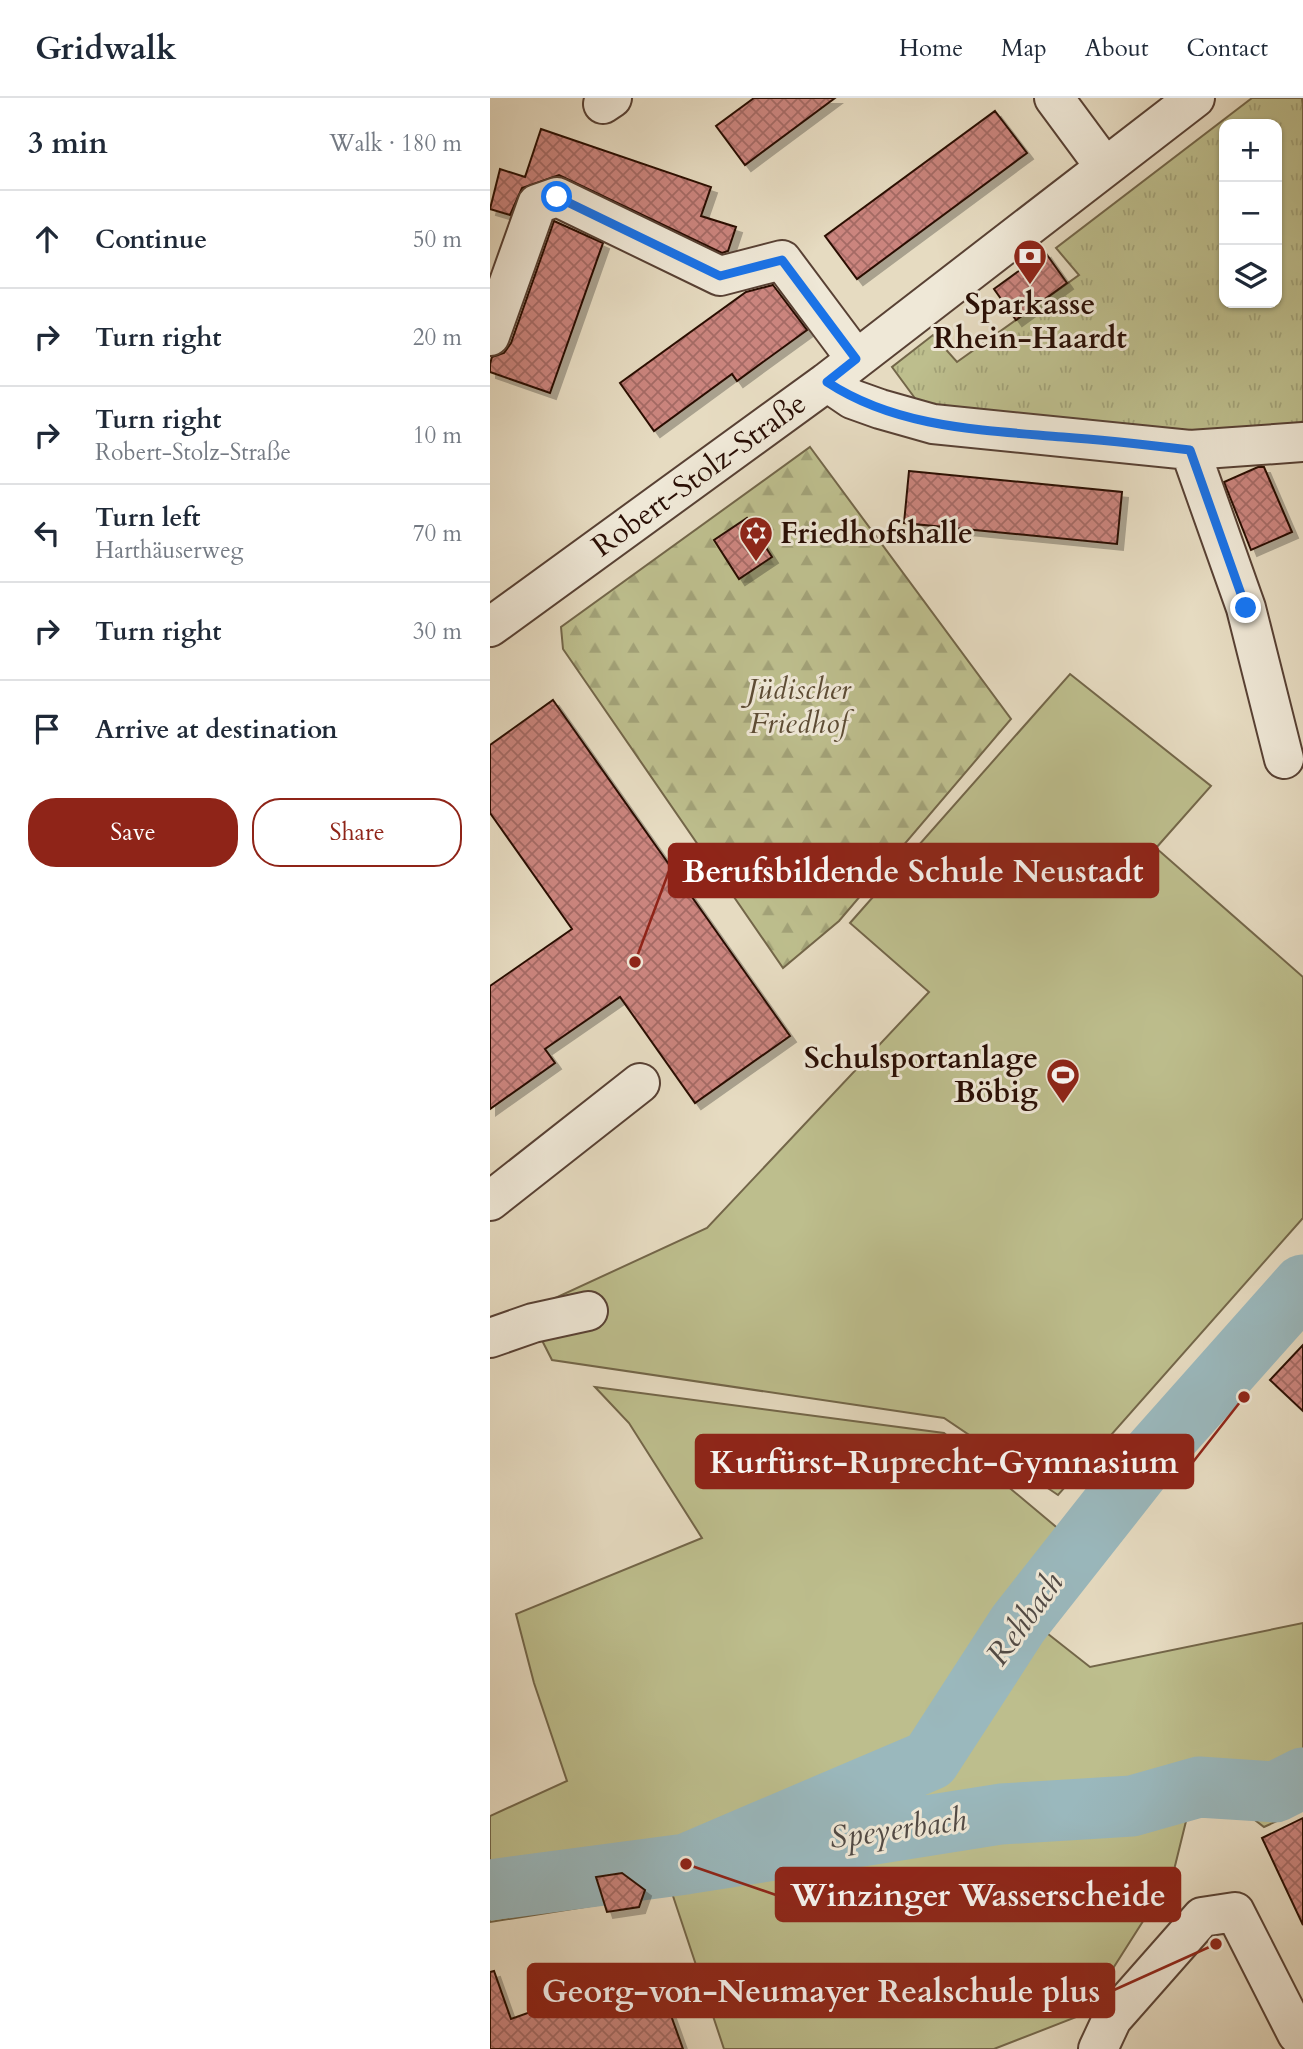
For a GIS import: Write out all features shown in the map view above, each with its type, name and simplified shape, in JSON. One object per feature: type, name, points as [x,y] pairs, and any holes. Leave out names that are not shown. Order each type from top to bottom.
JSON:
[{"type":"street","points":[[1054,98],[1105,167]]},
{"type":"street","name":"Robert-Stolz-Straße","points":[[490,627],[841,371],[1195,98]]},
{"type":"street","points":[[490,336],[537,204],[557,197],[720,276],[782,260],[841,371],[852,398],[880,410],[933,424],[1190,450],[1303,442]]},
{"type":"street","points":[[1190,450],[1246,608],[1284,759]]},
{"type":"street","points":[[490,1202],[639,1083]]},
{"type":"street","points":[[494,1336],[588,1311]]},
{"type":"street","points":[[1098,2049],[1112,2020],[1202,1917],[1235,1912],[1297,2034]]},
{"type":"green space","points":[[1252,98],[1302,98],[1303,430],[1178,437],[959,414],[917,401],[892,367],[933,335],[957,362],[1079,275],[1056,248],[1219,123],[1219,308],[1282,308],[1282,119],[1225,119]]},
{"type":"green space","name":"Jüdischer Friedhof","points":[[810,447],[1011,719],[839,921],[783,968],[563,649],[561,627]]},
{"type":"green space","name":"Schulsportanlage Böbig","points":[[1070,674],[1211,786],[1156,848],[1303,977],[1303,1218],[1058,1495],[944,1418],[552,1360],[527,1311],[707,1228],[929,992],[850,923]]},
{"type":"green space","points":[[595,1387],[944,1433],[1067,1536],[1005,1600],[1090,1667],[1303,1623],[1303,1809],[1264,1827],[1220,1793],[1190,1805],[1173,1874],[1084,2014],[994,2049],[724,2049],[672,1893],[490,1922],[490,1816],[567,1781],[534,1683],[516,1614],[702,1538],[629,1423]]},
{"type":"building","points":[[754,98],[835,98],[745,165],[716,126]]},
{"type":"building","points":[[995,111],[1027,153],[857,279],[825,236]]},
{"type":"building","points":[[541,129],[711,187],[701,216],[736,227],[728,251],[722,253],[559,175],[522,188],[510,215],[490,209],[500,169],[525,177]]},
{"type":"building","points":[[554,221],[603,243],[550,393],[490,372],[490,364],[492,357],[504,353],[511,343]]},
{"type":"building","name":"Sparkasse Rhein-Haardt","points":[[1045,252],[1067,283],[1016,320],[994,289]]},
{"type":"building","points":[[773,285],[807,330],[737,381],[732,374],[654,431],[620,383],[746,292]]},
{"type":"building","points":[[1258,467],[1264,467],[1292,532],[1251,550],[1224,482]]},
{"type":"building","points":[[909,471],[1122,492],[1117,544],[904,523]]},
{"type":"building","points":[[747,518],[772,557],[739,579],[714,540]]},
{"type":"building","points":[[553,700],[790,1036],[695,1103],[620,997],[545,1049],[555,1063],[490,1109],[490,986],[572,929],[490,813],[490,745]]},
{"type":"building","points":[[1303,1345],[1303,1411],[1270,1380]]},
{"type":"building","points":[[1303,1818],[1303,1925],[1262,1838]]},
{"type":"building","points":[[622,1873],[645,1890],[639,1907],[607,1912],[596,1877]]},
{"type":"building","points":[[654,1968],[683,2049],[490,2049],[490,1972],[494,1971],[511,2019]]},
{"type":"waterway","name":"Rehbach","points":[[686,1864],[930,1760],[1018,1624],[1144,1464],[1303,1285]]},
{"type":"waterway","name":"Speyerbach","points":[[490,1890],[686,1864],[1001,1814],[1132,1806],[1199,1787],[1275,1792],[1303,1778]]},
{"type":"place","name":"Sparkasse Rhein-Haardt","points":[[1030,286]]},
{"type":"place","name":"Friedhofshalle","points":[[756,563]]},
{"type":"place","name":"Berufsbildende Schule Neustadt","points":[[635,962]]},
{"type":"place","name":"Schulsportanlage Böbig","points":[[1063,1105]]},
{"type":"place","name":"Kurfürst-Ruprecht-Gymnasium","points":[[1244,1397]]},
{"type":"place","name":"Winzinger Wasserscheide","points":[[686,1864]]},
{"type":"place","name":"Georg-von-Neumayer Realschule plus","points":[[1216,1944]]},
{"type":"route","points":[[557,197],[720,276],[782,260],[856,359],[827,382],[852,398],[880,410],[933,424],[1190,450],[1246,608]]}]
